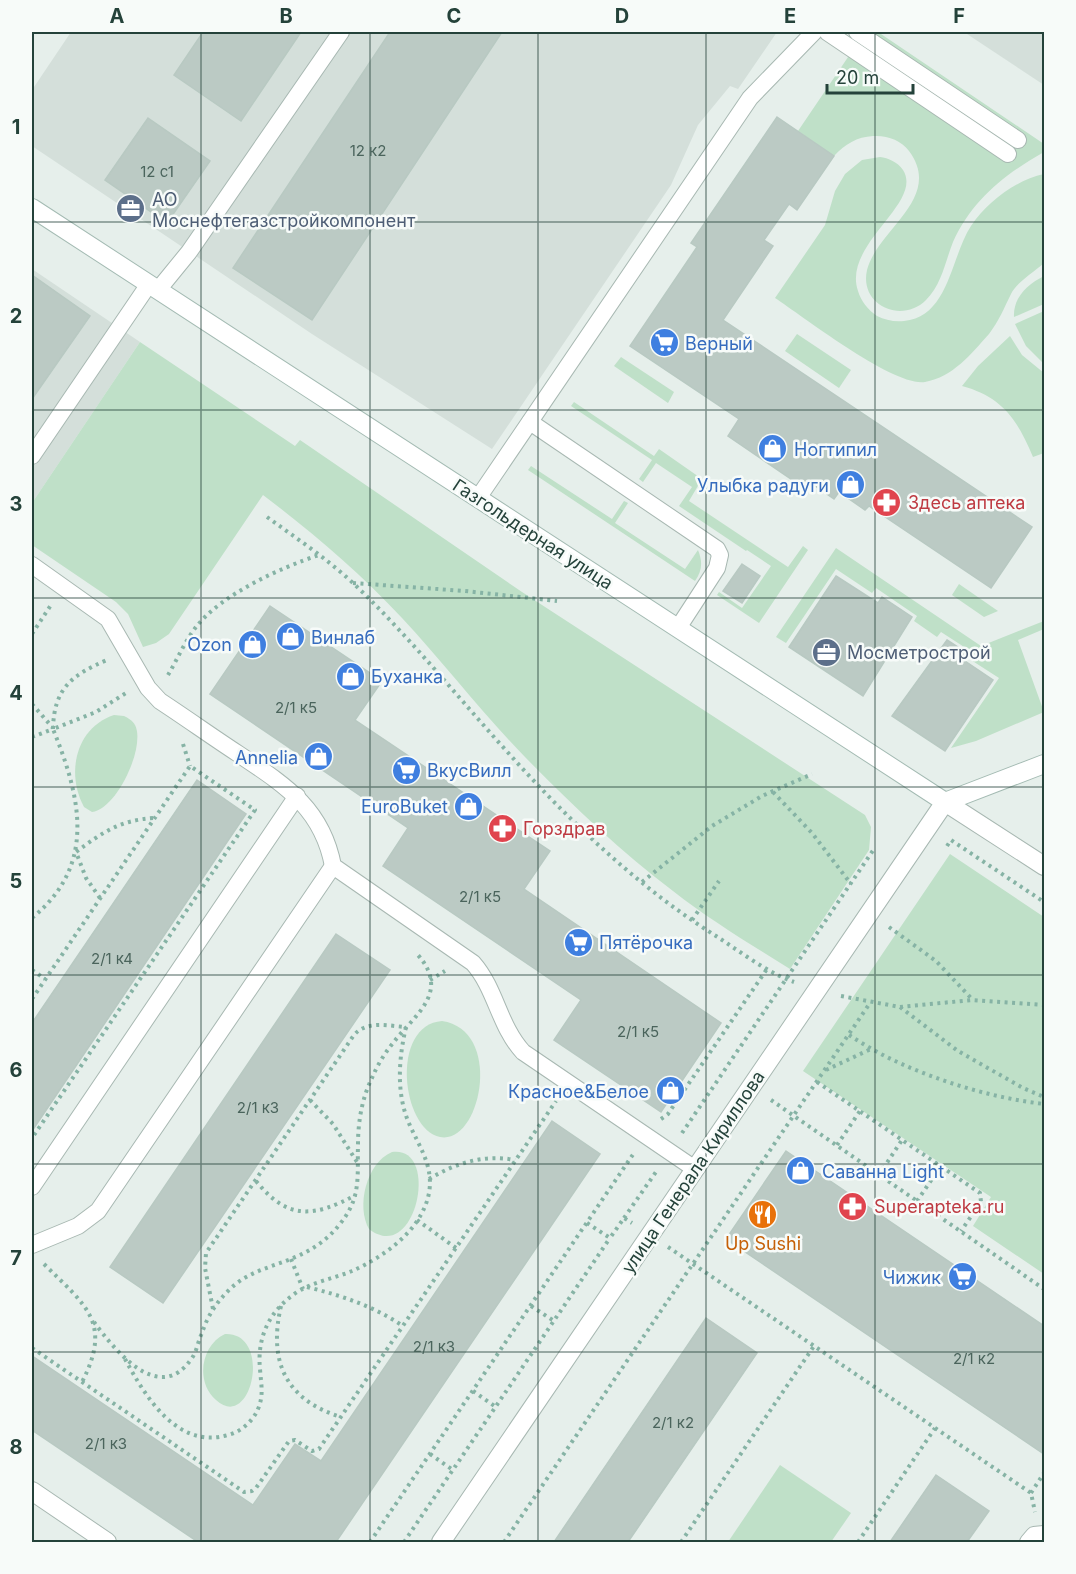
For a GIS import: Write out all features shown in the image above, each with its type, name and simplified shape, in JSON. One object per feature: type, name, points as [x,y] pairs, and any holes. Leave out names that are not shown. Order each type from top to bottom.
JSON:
[{"type":"street","name":"Газгольдерная улица","points":[[32,208],[1044,866]]},
{"type":"street","points":[[945,802],[1044,764]]},
{"type":"street","name":"улица Генерала Кириллова","points":[[441,1542],[945,802]]},
{"type":"street","points":[[32,1491],[107,1542]]},
{"type":"lane","points":[[32,456],[153,287],[189,252],[341,32]]},
{"type":"lane","points":[[478,498],[750,98],[813,32]]},
{"type":"lane","points":[[827,32],[913,90],[950,105],[1013,147]]},
{"type":"lane","points":[[857,32],[923,76],[950,105]]},
{"type":"lane","points":[[530,422],[717,549],[720,555],[717,568],[678,628]]},
{"type":"lane","points":[[32,565],[108,619],[155,697],[297,796],[321,829],[333,866],[466,956],[486,980],[507,1030],[518,1046],[530,1057],[695,1169]]},
{"type":"lane","points":[[32,1187],[297,796]]},
{"type":"lane","points":[[35,1251],[78,1226],[98,1211],[333,866]]},
{"type":"lane","points":[[1028,1542],[1035,1535],[1044,1534]]},
{"type":"path","points":[[267,517],[353,583],[537,784],[606,850],[642,882],[692,920],[767,969],[786,979],[817,990],[870,1003],[900,1007],[972,1000],[1044,1005]]},
{"type":"path","points":[[155,697],[196,627],[212,612],[261,580],[294,563],[319,555]]},
{"type":"path","points":[[353,583],[465,591],[557,601]]},
{"type":"path","points":[[32,634],[63,587]]},
{"type":"path","points":[[53,729],[56,705],[65,686],[87,669],[128,651]]},
{"type":"path","points":[[32,737],[103,708],[143,679]]},
{"type":"path","points":[[32,704],[53,729],[65,757],[73,787],[79,829],[76,852],[66,879],[57,893],[32,918]]},
{"type":"path","points":[[32,999],[190,766],[255,810],[32,1138]]},
{"type":"path","points":[[642,882],[712,826],[772,792],[812,774]]},
{"type":"path","points":[[772,792],[812,833],[851,884]]},
{"type":"path","points":[[76,852],[104,831],[130,821],[155,818]]},
{"type":"path","points":[[951,840],[1044,902]]},
{"type":"path","points":[[404,1542],[874,849]]},
{"type":"path","points":[[76,852],[86,878],[100,898]]},
{"type":"path","points":[[692,920],[719,881]]},
{"type":"path","points":[[889,927],[936,961],[972,1000]]},
{"type":"path","points":[[35,1251],[79,1299],[94,1322],[135,1368],[152,1375],[164,1376],[175,1373],[191,1358],[213,1309],[230,1288],[258,1270],[309,1251],[329,1237],[342,1222],[356,1195],[359,1122],[367,1091],[380,1061],[424,1008],[430,988],[428,971],[418,955]]},
{"type":"path","points":[[370,1542],[654,1123],[668,1114],[767,969]]},
{"type":"path","points":[[32,970],[45,979]]},
{"type":"path","points":[[504,1542],[870,1003]]},
{"type":"path","points":[[900,1007],[968,1057],[1023,1088],[1044,1097]]},
{"type":"path","points":[[213,1309],[205,1268],[206,1253],[310,1100],[358,1030],[369,1025],[406,1027]]},
{"type":"path","points":[[125,1359],[146,1397],[166,1419],[192,1434],[209,1438],[232,1434],[249,1422],[262,1398],[259,1352],[262,1338],[266,1325],[282,1304],[305,1288],[354,1270],[396,1245],[417,1220],[429,1194],[425,1156],[408,1121],[402,1098],[400,1058],[406,1027]]},
{"type":"path","points":[[849,1035],[892,1060],[953,1083],[1021,1101],[1044,1104]]},
{"type":"path","points":[[824,1071],[872,1048]]},
{"type":"path","points":[[817,1082],[976,1190],[981,1197],[981,1202],[961,1231]]},
{"type":"path","points":[[32,1348],[244,1492],[252,1491],[289,1441],[295,1440],[312,1451],[317,1450],[568,1083]]},
{"type":"path","points":[[310,1100],[333,1124],[359,1165]]},
{"type":"path","points":[[771,1100],[1044,1289]]},
{"type":"path","points":[[837,1146],[860,1111]]},
{"type":"path","points":[[879,1175],[902,1140]]},
{"type":"path","points":[[429,1179],[446,1169],[468,1161],[498,1157],[515,1160]]},
{"type":"path","points":[[917,1201],[941,1166]]},
{"type":"path","points":[[256,1180],[273,1199],[299,1210],[322,1210],[356,1195]]},
{"type":"path","points":[[624,1218],[1031,1493],[1044,1473]]},
{"type":"path","points":[[417,1220],[456,1248]]},
{"type":"path","points":[[587,1222],[610,1238]]},
{"type":"path","points":[[291,1259],[305,1288]]},
{"type":"path","points":[[305,1288],[357,1300],[403,1326]]},
{"type":"path","points":[[282,1304],[276,1338],[286,1378],[294,1390],[313,1406],[341,1417]]},
{"type":"path","points":[[531,1306],[554,1321]]},
{"type":"path","points":[[82,1382],[92,1362],[95,1348],[94,1322]]},
{"type":"path","points":[[681,1542],[814,1346]]},
{"type":"path","points":[[472,1391],[496,1407]]},
{"type":"path","points":[[858,1542],[935,1428]]},
{"type":"path","points":[[430,1454],[453,1470]]},
{"type":"shaded area","points":[[71,32],[777,32],[738,89],[730,86],[698,125],[671,185],[492,449],[312,334],[32,146],[32,90]]},
{"type":"shaded area","points":[[964,32],[1044,32],[1044,85]]},
{"type":"shaded area","points":[[32,269],[140,342],[32,503]]},
{"type":"green space","points":[[865,32],[878,32],[1044,144],[1044,152],[1003,179],[970,213],[953,242],[939,280],[931,294],[916,307],[906,310],[895,311],[876,302],[869,293],[866,283],[867,270],[873,255],[905,213],[914,199],[919,184],[918,168],[909,151],[893,139],[873,136],[852,142],[834,156],[798,131]]},
{"type":"green space","points":[[880,157],[889,159],[903,170],[906,183],[903,196],[861,257],[856,274],[858,291],[865,305],[877,316],[893,321],[919,317],[931,309],[940,297],[964,239],[978,217],[1003,193],[1023,181],[1044,174],[1044,263],[1014,289],[993,329],[968,357],[953,370],[925,382],[911,381],[872,363],[775,298],[825,225],[835,191],[845,174],[862,160]]},
{"type":"green space","points":[[1044,276],[1044,304],[1014,317],[1019,297],[1032,283]]},
{"type":"green space","points":[[1044,311],[1044,364],[1026,346],[1015,324]]},
{"type":"green space","points":[[797,334],[851,370],[839,388],[785,351]]},
{"type":"green space","points":[[1010,336],[1022,355],[1044,373],[1044,453],[1033,457],[1015,422],[999,404],[962,386],[978,366]]},
{"type":"green space","points":[[140,342],[295,446],[300,440],[522,592],[865,815],[871,827],[869,850],[790,969],[701,912],[653,876],[615,843],[509,740],[386,601],[335,553],[263,495],[169,634],[156,643],[143,647],[128,614],[116,602],[32,545],[32,503]]},
{"type":"green space","points":[[621,357],[674,392],[668,403],[614,366]]},
{"type":"green space","points":[[574,402],[654,456],[659,449],[702,479],[689,501],[788,567],[803,546],[808,550],[759,623],[717,595],[719,592],[742,608],[771,566],[679,506],[692,487],[656,463],[643,482],[639,479],[652,460],[571,406]]},
{"type":"green space","points":[[531,466],[612,519],[624,501],[628,503],[615,523],[685,569],[698,550],[701,566],[695,581],[528,470]]},
{"type":"green space","points":[[836,548],[981,646],[1044,621],[1044,629],[1018,640],[1044,712],[976,741],[951,748],[999,678],[971,660],[975,654],[941,632],[937,637],[914,621],[917,616],[876,588],[872,593],[836,569],[786,643],[776,637]]},
{"type":"green space","points":[[959,584],[998,611],[984,617],[952,595]]},
{"type":"green space","points":[[114,715],[124,716],[135,725],[137,735],[133,761],[111,800],[92,812],[84,807],[79,794],[75,767],[83,741],[90,730],[101,721]]},
{"type":"green space","points":[[950,854],[1044,917],[1044,1274],[973,1226],[991,1197],[803,1071]]},
{"type":"green space","points":[[442,1021],[461,1029],[474,1044],[479,1064],[480,1085],[475,1106],[466,1124],[454,1135],[440,1137],[427,1130],[417,1116],[410,1098],[407,1078],[408,1057],[414,1040],[425,1027]]},
{"type":"green space","points":[[392,1152],[407,1155],[416,1166],[419,1183],[410,1219],[399,1232],[385,1236],[369,1229],[363,1209],[370,1175],[383,1158]]},
{"type":"green space","points":[[225,1334],[240,1338],[249,1348],[253,1363],[252,1379],[247,1393],[239,1403],[229,1407],[216,1400],[209,1392],[203,1374],[206,1355],[217,1339]]},
{"type":"green space","points":[[780,1465],[851,1513],[831,1542],[728,1542]]},
{"type":"building","points":[[203,32],[301,32],[241,121],[174,75]]},
{"type":"building","points":[[390,32],[502,32],[312,320],[233,268]]},
{"type":"building","points":[[777,117],[834,156],[797,210],[789,204],[764,240],[773,246],[723,320],[1032,527],[991,588],[869,506],[865,510],[839,492],[834,499],[808,481],[804,488],[728,436],[739,419],[630,346],[697,247],[691,243]]},
{"type":"building","points":[[148,118],[210,161],[167,223],[105,180]]},
{"type":"building","points":[[32,275],[90,316],[32,399]]},
{"type":"building","points":[[742,564],[760,576],[742,603],[723,591]]},
{"type":"building","points":[[836,576],[878,603],[882,597],[912,617],[863,696],[789,647]]},
{"type":"building","points":[[270,606],[382,681],[355,720],[550,851],[524,889],[721,1023],[661,1112],[554,1040],[581,1000],[383,866],[408,828],[210,694]]},
{"type":"building","points":[[947,640],[970,655],[965,661],[993,680],[945,751],[892,716]]},
{"type":"building","points":[[197,780],[246,814],[32,1131],[32,1023]]},
{"type":"building","points":[[336,934],[390,970],[163,1303],[110,1267]]},
{"type":"building","points":[[552,1121],[600,1154],[336,1542],[198,1542],[32,1430],[32,1356],[253,1505],[295,1444],[321,1461]]},
{"type":"building","points":[[786,1151],[1044,1326],[1044,1454],[726,1239]]},
{"type":"building","points":[[706,1318],[757,1353],[628,1542],[554,1542]]},
{"type":"building","points":[[936,1475],[989,1511],[967,1542],[890,1542]]},
{"type":"place","name":"АО Моснефтегазстройкомпонент","points":[[131,209]]},
{"type":"place","name":"Верный","points":[[664,343]]},
{"type":"place","name":"Ногтипил","points":[[773,449]]},
{"type":"place","name":"Улыбка радуги","points":[[850,485]]},
{"type":"place","name":"Здесь аптека","points":[[887,502]]},
{"type":"place","name":"Винлаб","points":[[290,637]]},
{"type":"place","name":"Ozon","points":[[253,644]]},
{"type":"place","name":"Мосметрострой","points":[[826,652]]},
{"type":"place","name":"Буханка","points":[[350,676]]},
{"type":"place","name":"Annelia","points":[[319,757]]},
{"type":"place","name":"ВкусВилл","points":[[406,770]]},
{"type":"place","name":"EuroBuket","points":[[469,806]]},
{"type":"place","name":"Горздрав","points":[[502,828]]},
{"type":"place","name":"Пятёрочка","points":[[578,942]]},
{"type":"place","name":"Красное&Белое","points":[[670,1091]]},
{"type":"place","name":"Саванна Light","points":[[801,1171]]},
{"type":"place","name":"Superapteka.ru","points":[[853,1206]]},
{"type":"place","name":"Up Sushi","points":[[763,1214]]},
{"type":"place","name":"Чижик","points":[[962,1277]]}]
